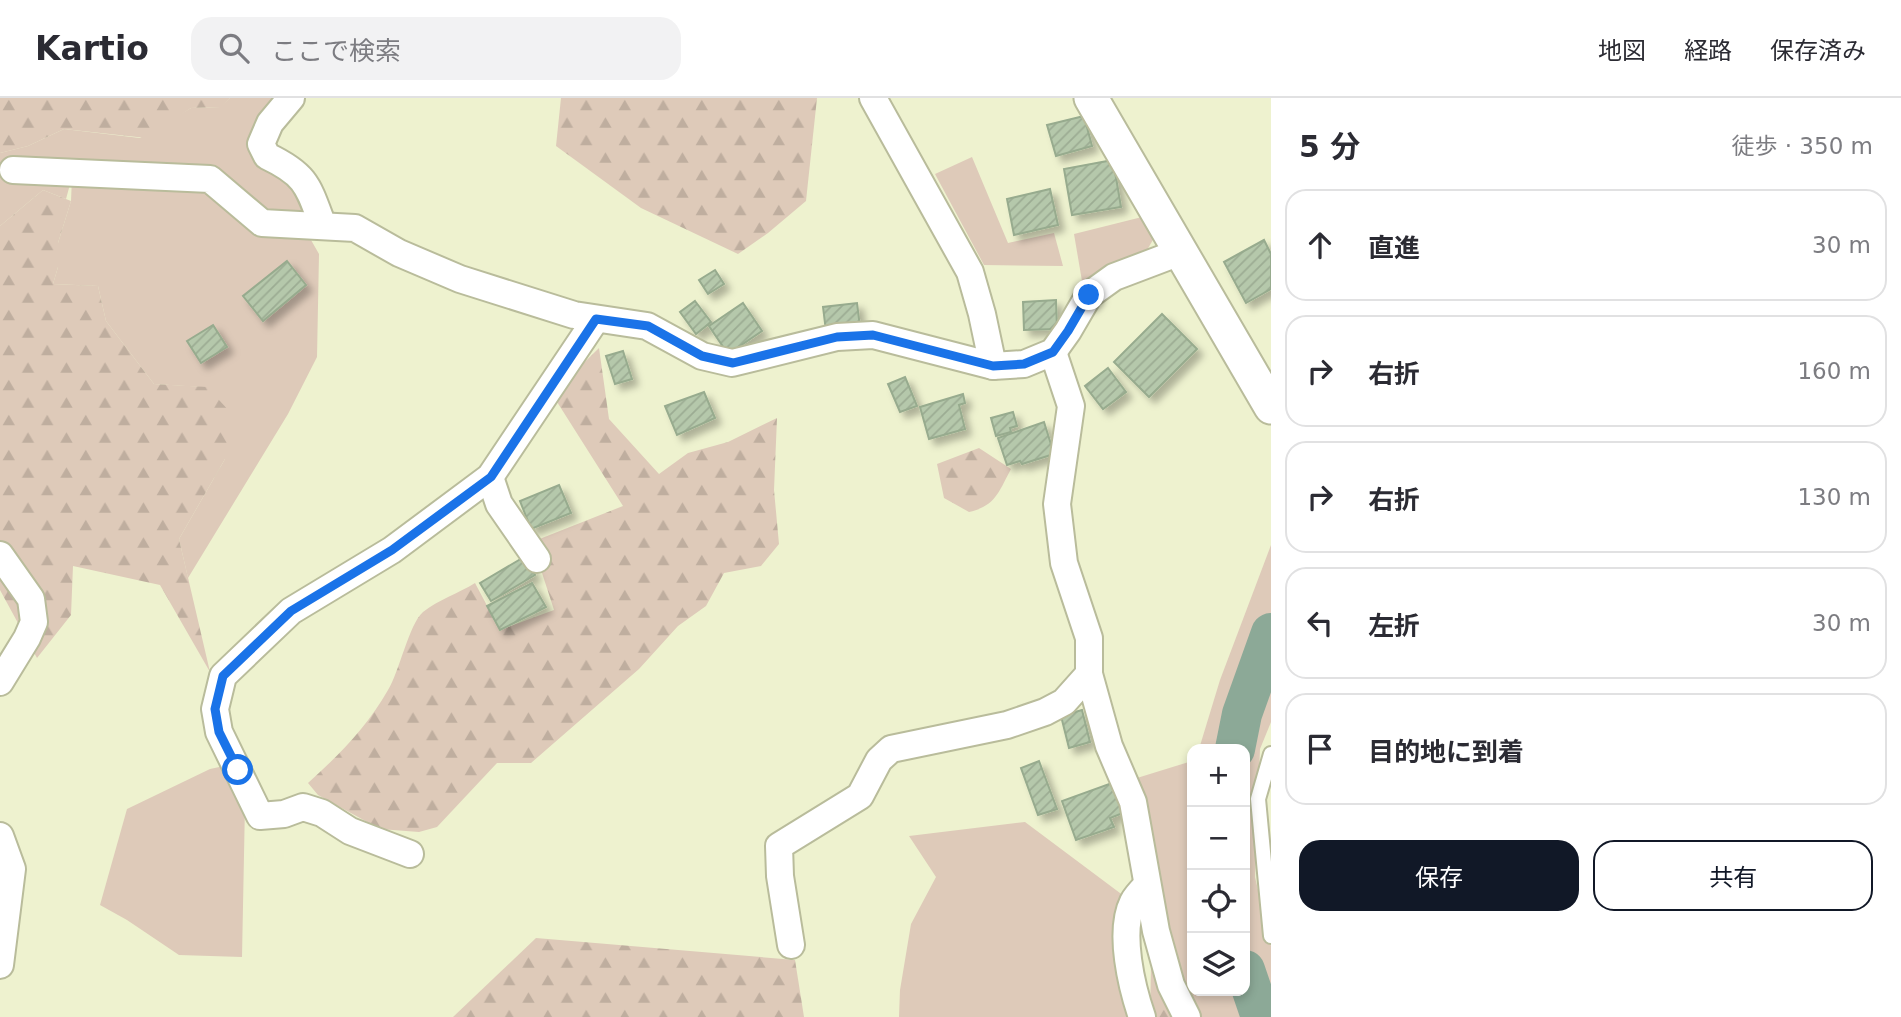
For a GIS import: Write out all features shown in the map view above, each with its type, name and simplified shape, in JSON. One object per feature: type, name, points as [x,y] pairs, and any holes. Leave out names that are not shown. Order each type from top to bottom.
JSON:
[{"type":"street","points":[[291,98],[270,123],[261,144],[267,156],[292,168],[308,186],[323,226]]},
{"type":"street","points":[[873,98],[970,272],[993,366]]},
{"type":"street","points":[[1091,98],[1271,407]]},
{"type":"street","points":[[13,170],[210,179],[262,223],[355,229],[399,253],[460,279],[574,315],[648,326],[702,356],[733,363],[837,337],[873,335],[993,366],[1024,364],[1053,352],[1089,295],[1114,277],[1180,252]]},
{"type":"street","points":[[410,854],[350,831],[322,813],[303,807],[284,814],[260,816],[219,732],[215,709],[223,676],[291,611],[392,550],[491,477],[596,319]]},
{"type":"street","points":[[1053,352],[1070,406],[1057,503],[1064,562],[1089,638],[1089,674],[1109,746],[1133,802],[1156,931],[1171,985],[1187,1017]]},
{"type":"street","points":[[491,477],[499,503],[537,559]]},
{"type":"street","points":[[0,555],[31,599],[34,622],[27,639],[0,682]]},
{"type":"street","points":[[791,945],[780,876],[779,846],[860,796],[879,760],[891,749],[1007,724],[1045,712],[1064,702],[1089,674]]},
{"type":"street","points":[[0,836],[12,869],[0,965]]},
{"type":"street","points":[[1142,1017],[1130,974],[1127,928],[1132,902],[1147,885]]},
{"type":"lane","points":[[1271,754],[1258,799],[1271,936]]},
{"type":"green space","points":[[0,98],[230,98],[221,107],[191,108],[146,138],[64,129],[28,146],[0,153]]},
{"type":"green space","points":[[230,98],[283,98],[262,144],[308,186],[307,233],[319,254],[317,357],[288,414],[188,578],[179,539],[225,459],[201,387],[154,384],[106,321],[98,286],[53,284],[58,267],[58,243],[71,201],[72,177],[66,199],[43,190],[0,226],[0,153],[28,146],[64,129],[140,138],[191,108],[220,107]]},
{"type":"green space","points":[[561,98],[817,98],[806,201],[738,254],[641,208],[556,146]]},
{"type":"green space","points":[[972,157],[1008,243],[1054,233],[1063,266],[984,265],[935,174]]},
{"type":"green space","points":[[43,190],[71,201],[58,243],[58,267],[53,284],[98,286],[106,321],[154,384],[207,387],[231,413],[225,459],[179,539],[210,672],[160,585],[73,566],[71,615],[37,658],[0,590],[0,226]]},
{"type":"green space","points":[[1146,216],[1154,238],[1143,257],[1082,281],[1074,234]]},
{"type":"green space","points":[[599,348],[609,419],[659,474],[688,453],[728,442],[777,418],[774,490],[779,544],[761,566],[724,573],[706,606],[678,626],[639,669],[531,763],[497,763],[437,827],[419,832],[380,829],[318,795],[308,783],[352,740],[380,703],[392,682],[418,618],[435,604],[475,583],[500,630],[554,610],[532,542],[623,506],[552,394]]},
{"type":"green space","points":[[979,448],[1011,469],[991,502],[969,512],[944,498],[937,464]]},
{"type":"green space","points":[[1271,545],[1271,722],[1260,749],[1255,877],[1271,946],[1271,1017],[1187,1017],[1164,960],[1137,778],[1187,763],[1187,996],[1250,996],[1250,744],[1201,744],[1220,680]]},
{"type":"green space","points":[[224,766],[245,804],[242,957],[179,955],[100,905],[127,809],[210,769]]},
{"type":"green space","points":[[1025,822],[1132,902],[1142,1017],[899,1017],[900,990],[911,924],[936,877],[909,836]]},
{"type":"green space","points":[[1152,913],[1182,1017],[1150,1017]]},
{"type":"green space","points":[[536,938],[795,960],[804,1017],[453,1017]]},
{"type":"building","points":[[1084,116],[1092,146],[1056,156],[1047,125]]},
{"type":"building","points":[[1113,160],[1121,207],[1072,215],[1064,169]]},
{"type":"building","points":[[1050,189],[1058,225],[1014,235],[1007,199]]},
{"type":"building","points":[[1264,240],[1271,254],[1271,289],[1246,303],[1224,262]]},
{"type":"building","points":[[287,261],[306,285],[263,321],[243,296]]},
{"type":"building","points":[[715,270],[724,284],[708,294],[699,280]]},
{"type":"building","points":[[1056,300],[1057,329],[1024,330],[1023,302]]},
{"type":"building","points":[[695,301],[711,322],[696,334],[680,312]]},
{"type":"building","points":[[743,303],[762,331],[728,354],[709,326]]},
{"type":"building","points":[[857,303],[860,327],[826,331],[823,307]]},
{"type":"building","points":[[1162,314],[1197,349],[1149,397],[1114,362]]},
{"type":"building","points":[[213,325],[227,347],[201,363],[187,341]]},
{"type":"building","points":[[623,351],[632,379],[615,384],[606,356]]},
{"type":"building","points":[[1108,368],[1126,392],[1103,409],[1085,386]]},
{"type":"building","points":[[905,377],[917,406],[900,412],[888,384]]},
{"type":"building","points":[[704,392],[715,418],[677,435],[665,406]]},
{"type":"building","points":[[963,394],[965,403],[959,405],[965,429],[929,439],[920,407]]},
{"type":"building","points":[[1013,412],[1017,426],[1010,428],[1011,432],[996,436],[991,418]]},
{"type":"building","points":[[1044,422],[1054,454],[1022,464],[1020,461],[1007,465],[998,438]]},
{"type":"building","points":[[559,485],[571,513],[531,529],[520,501]]},
{"type":"building","points":[[524,557],[535,575],[491,601],[480,583]]},
{"type":"building","points":[[532,583],[546,607],[500,630],[487,606]]},
{"type":"building","points":[[1082,710],[1090,742],[1069,748],[1061,716]]},
{"type":"building","points":[[1039,761],[1057,809],[1038,815],[1021,768]]},
{"type":"building","points":[[1112,783],[1123,813],[1110,818],[1114,827],[1076,840],[1062,801]]},
{"type":"waterway","points":[[1236,744],[1242,714],[1271,633]]},
{"type":"waterway","points":[[1250,985],[1261,1017]]},
{"type":"route","points":[[238,770],[219,732],[215,709],[223,676],[291,611],[392,550],[491,477],[596,319],[648,326],[702,356],[733,363],[837,337],[873,335],[993,366],[1024,364],[1053,352],[1089,295]]}]
